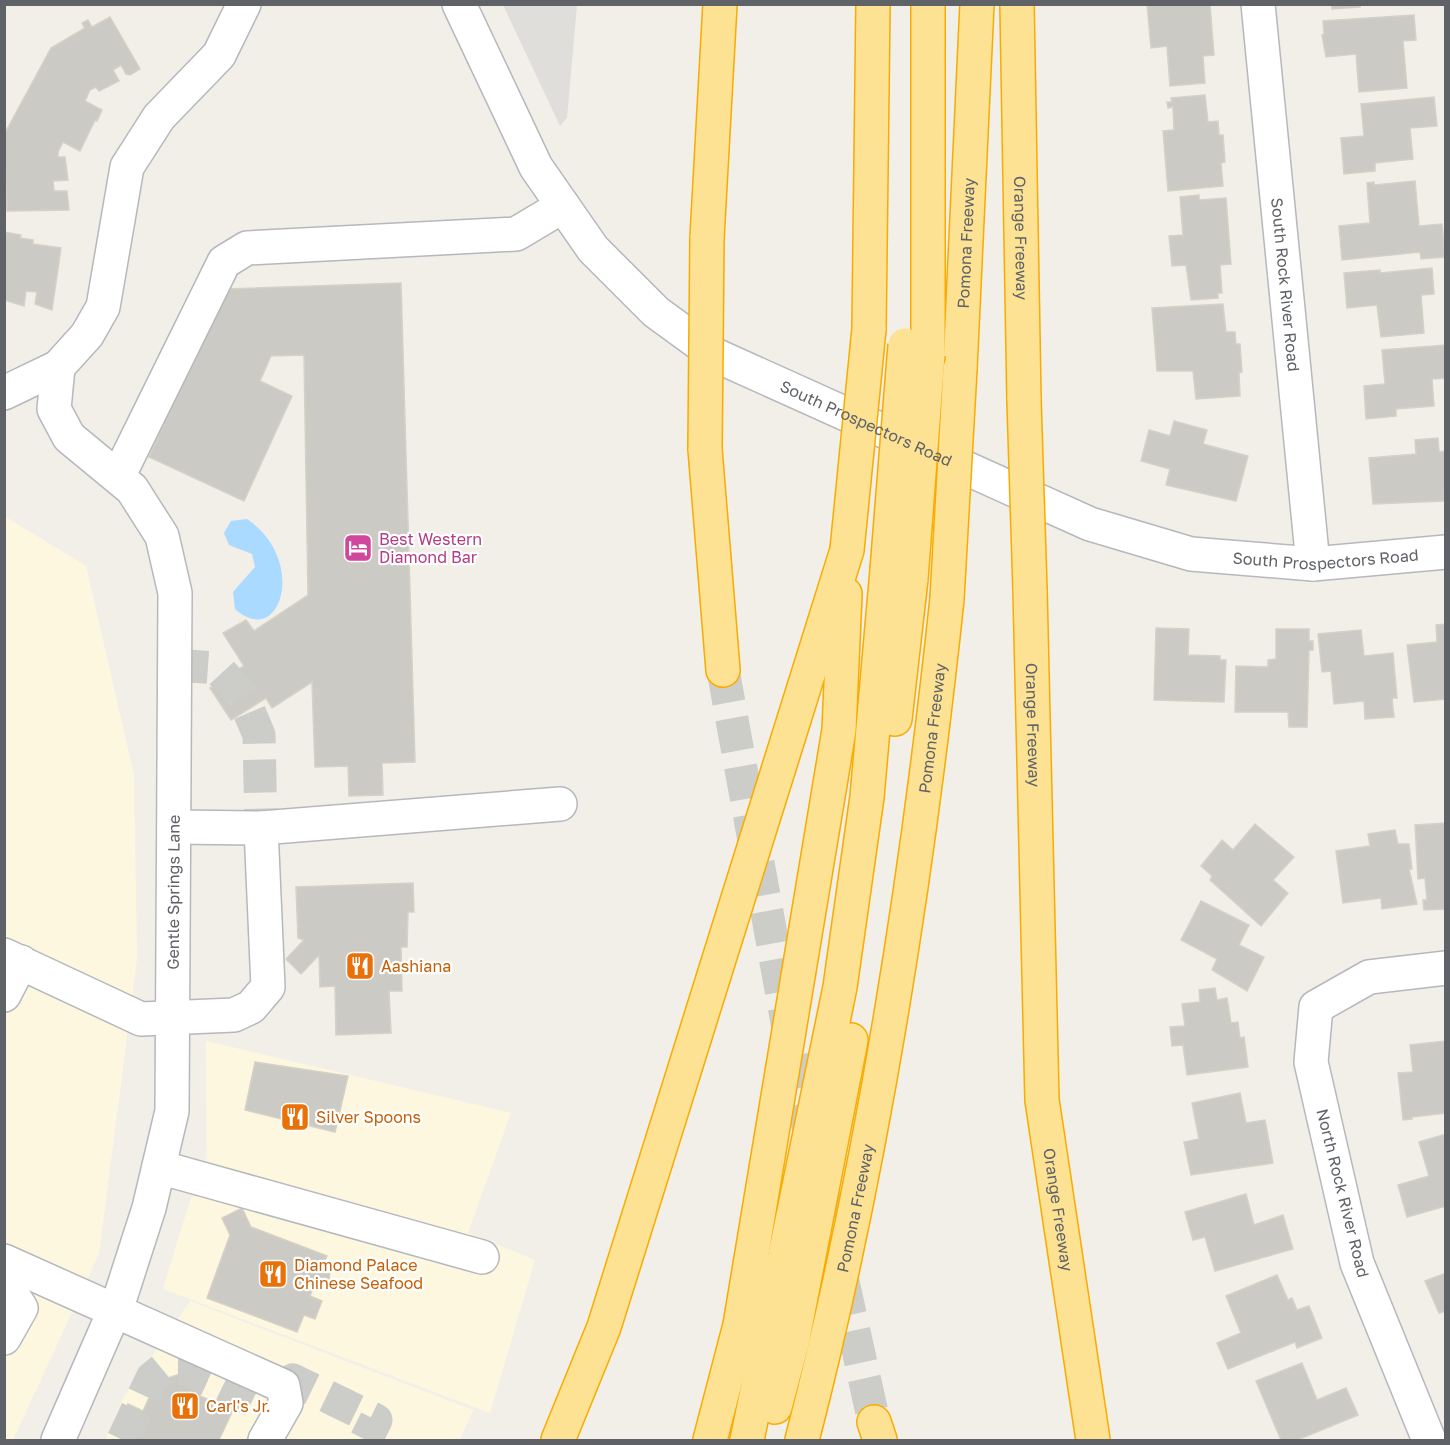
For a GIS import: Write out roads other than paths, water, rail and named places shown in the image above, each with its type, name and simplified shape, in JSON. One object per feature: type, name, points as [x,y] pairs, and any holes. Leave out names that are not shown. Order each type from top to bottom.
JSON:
[{"type":"highway","points":[[720,4],[707,238],[705,449],[723,670]]},
{"type":"highway","points":[[710,1440],[740,1325],[839,730],[847,550],[869,329],[873,4]]},
{"type":"highway","points":[[914,4],[916,350]]},
{"type":"highway","points":[[766,1440],[792,1343],[838,1117],[860,986],[899,575],[916,350],[928,4]]},
{"type":"highway","name":"Pomona Freeway","points":[[802,1440],[833,1320],[902,954],[930,756],[946,599],[960,369],[977,4]]},
{"type":"highway","name":"Orange Freeway","points":[[1017,4],[1024,400],[1042,1100],[1093,1440]]},
{"type":"highway","points":[[558,1440],[604,1327],[847,550]]},
{"type":"highway","points":[[747,1440],[840,987],[899,575]]},
{"type":"street","points":[[4,393],[58,367],[87,335],[103,307],[127,167],[159,117],[219,55],[244,4]]},
{"type":"street","name":"South Prospectors Road","points":[[459,4],[536,167],[593,249],[648,304],[715,355],[1090,524],[1191,554],[1313,564],[1446,552]]},
{"type":"street","name":"South Rock River Road","points":[[1258,4],[1313,564]]},
{"type":"street","points":[[118,477],[224,262],[247,248],[516,234],[563,206]]},
{"type":"street","name":"Gentle Springs Lane","points":[[58,367],[54,409],[69,437],[132,489],[162,536],[175,593],[172,1112],[150,1208],[115,1309],[58,1440]]},
{"type":"street","points":[[174,827],[261,828],[560,804]]},
{"type":"street","points":[[4,995],[13,958],[141,1018],[234,1015],[251,1007],[268,987],[261,828]]},
{"type":"street","name":"North Rock River Road","points":[[1429,1440],[1358,1263],[1311,1062],[1316,1007],[1369,977],[1446,968]]},
{"type":"street","points":[[159,1167],[482,1257]]},
{"type":"street","points":[[4,1261],[283,1386],[286,1403],[266,1440]]},
{"type":"street","points":[[4,1282],[21,1308],[4,1338]]},
{"type":"water","points":[[247,519],[266,536],[277,556],[282,576],[281,595],[275,609],[265,618],[251,619],[235,609],[233,592],[255,567],[252,554],[229,545],[224,533],[231,521]]},
{"type":"tunnel","points":[[175,665],[217,668],[242,695],[259,735],[261,828]]},
{"type":"tunnel","points":[[723,670],[794,1061],[811,1140]]},
{"type":"tunnel","points":[[822,1187],[874,1422]]},
{"type":"tunnel","points":[[123,1440],[152,1378],[164,1368],[186,1368],[280,1414]]},
{"type":"tunnel","points":[[283,1386],[293,1380],[376,1420],[366,1440]]},
{"type":"place","name":"Best Western Diamond Bar","points":[[358,548]]},
{"type":"place","name":"Aashiana","points":[[360,966]]},
{"type":"place","name":"Silver Spoons","points":[[295,1117]]},
{"type":"place","name":"Diamond Palace Chinese Seafood","points":[[273,1274]]},
{"type":"place","name":"Carl's Jr.","points":[[185,1406]]}]
